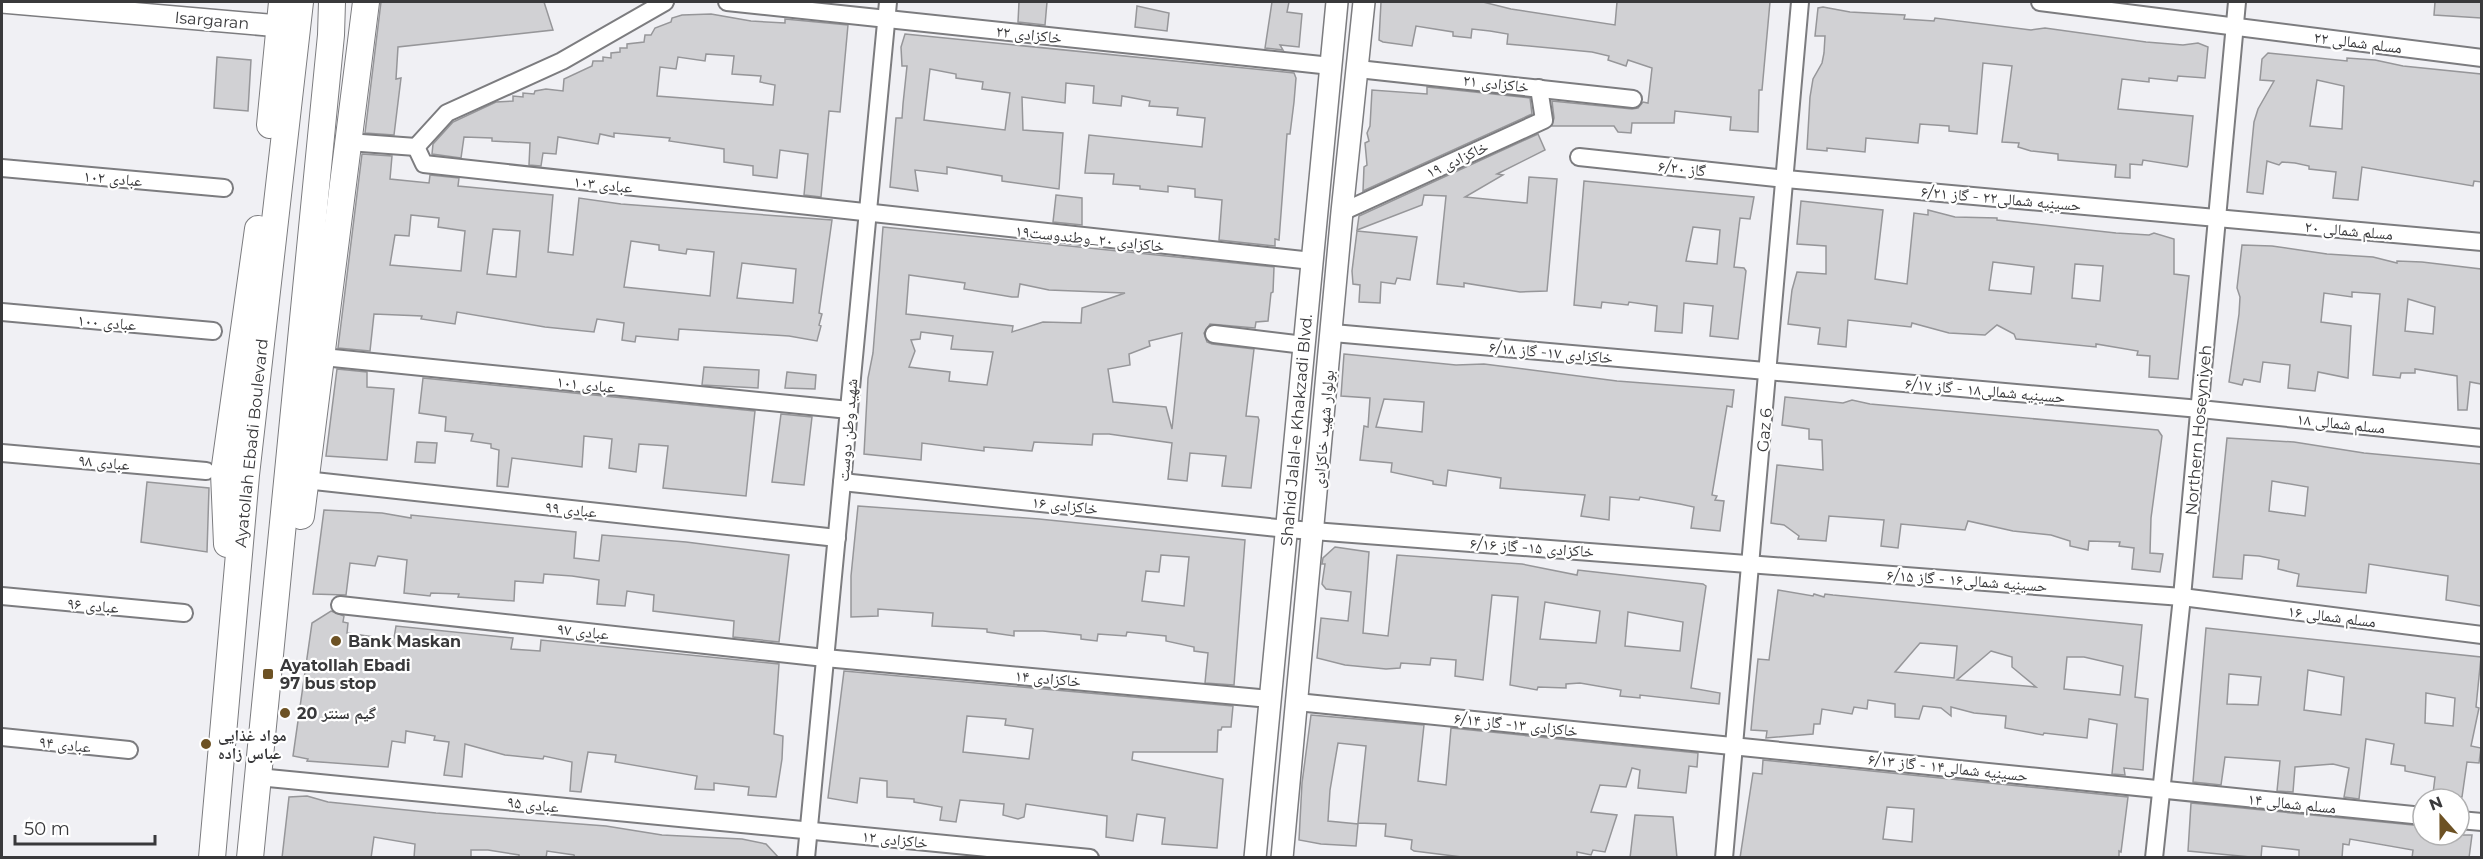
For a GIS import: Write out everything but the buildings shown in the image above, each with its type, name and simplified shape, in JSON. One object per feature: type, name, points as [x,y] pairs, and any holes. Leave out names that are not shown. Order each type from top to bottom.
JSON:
[{"type":"main road","points":[[212,858],[235,595],[227,546],[224,473],[286,19],[300,2]]},
{"type":"main road","points":[[250,858],[331,35],[332,2]]},
{"type":"main road","points":[[276,598],[295,561],[323,357],[366,2]]},
{"type":"street","name":"Isargaran","points":[[2,2],[286,19]]},
{"type":"street","points":[[348,142],[416,147],[447,113],[562,61],[665,2]]},
{"type":"street","name":"خاکزادی ۲۲","points":[[727,2],[887,10],[1331,66]]},
{"type":"street","name":"Shahid Jalal-e Khakzadi Blvd.","points":[[1255,858],[1337,2]]},
{"type":"street","name":"بولوار شهید خاکزادی","points":[[1282,858],[1333,333],[1342,212],[1364,2]]},
{"type":"street","name":"Gaz 6","points":[[1724,858],[1800,2]]},
{"type":"street","points":[[2040,2],[2234,26]]},
{"type":"street","name":"Northern Hoseyniyeh","points":[[2154,858],[2182,597],[2237,2]]},
{"type":"street","name":"شهید وطن دوست","points":[[806,858],[887,10]]},
{"type":"street","name":"مسلم شمالی ۲۲","points":[[2234,26],[2481,58]]},
{"type":"street","name":"خاکزادی ۲۱","points":[[1358,69],[1633,99]]},
{"type":"street","name":"خاکزادی ۱۹","points":[[1342,212],[1544,120],[1539,88]]},
{"type":"street","name":"عبادی ۱۰۳","points":[[416,147],[424,164],[868,214]]},
{"type":"street","name":"گاز ۶/۲۰","points":[[1579,157],[1786,179]]},
{"type":"street","name":"عبادی ۱۰۲","points":[[2,168],[224,188]]},
{"type":"street","name":"حسینیه شمالی۲۲ - گاز ۶/۲۱","points":[[1786,179],[2217,217]]},
{"type":"street","name":"خاکزادی ۲۰_وطندوست۱۹","points":[[868,214],[1312,261]]},
{"type":"street","name":"مسلم شمالی ۲۰","points":[[2217,217],[2481,242]]},
{"type":"street","name":"عبادی ۱۰۰","points":[[2,312],[213,331]]},
{"type":"street","name":"خاکزادی ۱۷- گاز ۶/۱۸","points":[[1333,333],[1769,371]]},
{"type":"street","points":[[1214,334],[1304,345]]},
{"type":"street","name":"عبادی ۱۰۱","points":[[323,357],[849,410]]},
{"type":"street","name":"حسینیه شمالی۱۸ - گاز ۶/۱۷","points":[[1769,371],[2200,409]]},
{"type":"street","name":"مسلم شمالی ۱۸","points":[[2200,409],[2481,438]]},
{"type":"street","name":"عبادی ۹۸","points":[[2,453],[206,471]]},
{"type":"street","name":"عبادی ۹۹","points":[[305,480],[837,538]]},
{"type":"street","name":"خاکزادی ۱۶","points":[[842,482],[1314,530]]},
{"type":"street","name":"خاکزادی ۱۵- گاز ۶/۱۶","points":[[1314,530],[1751,563]]},
{"type":"street","name":"حسینیه شمالی۱۶ - گاز ۶/۱۵","points":[[1751,563],[2182,597]]},
{"type":"street","name":"عبادی ۹۶","points":[[2,596],[184,613]]},
{"type":"street","name":"مسلم شمالی ۱۶","points":[[2182,597],[2481,635]]},
{"type":"street","name":"عبادی ۹۷","points":[[340,605],[825,658]]},
{"type":"street","name":"خاکزادی ۱۴","points":[[825,658],[1270,699]]},
{"type":"street","name":"خاکزادی ۱۳- گاز ۶/۱۴","points":[[1297,702],[1734,745]]},
{"type":"street","name":"عبادی ۹۴","points":[[2,737],[129,750]]},
{"type":"street","name":"حسینیه شمالی۱۴ - گاز ۶/۱۳","points":[[1734,745],[2161,789]]},
{"type":"street","name":"عبادی ۹۵","points":[[258,777],[809,830]]},
{"type":"street","name":"مسلم شمالی ۱۴","points":[[2161,789],[2411,815]]},
{"type":"street","name":"خاکزادی ۱۲","points":[[809,830],[1090,858]]},
{"type":"place","name":"Bank Maskan","points":[[336,641]]},
{"type":"place","name":"Ayatollah Ebadi 97 bus stop","points":[[268,674]]},
{"type":"place","name":"گیم سنتر 20","points":[[285,713]]},
{"type":"place","name":"مواد غذایی عباس زاده","points":[[206,744]]}]
